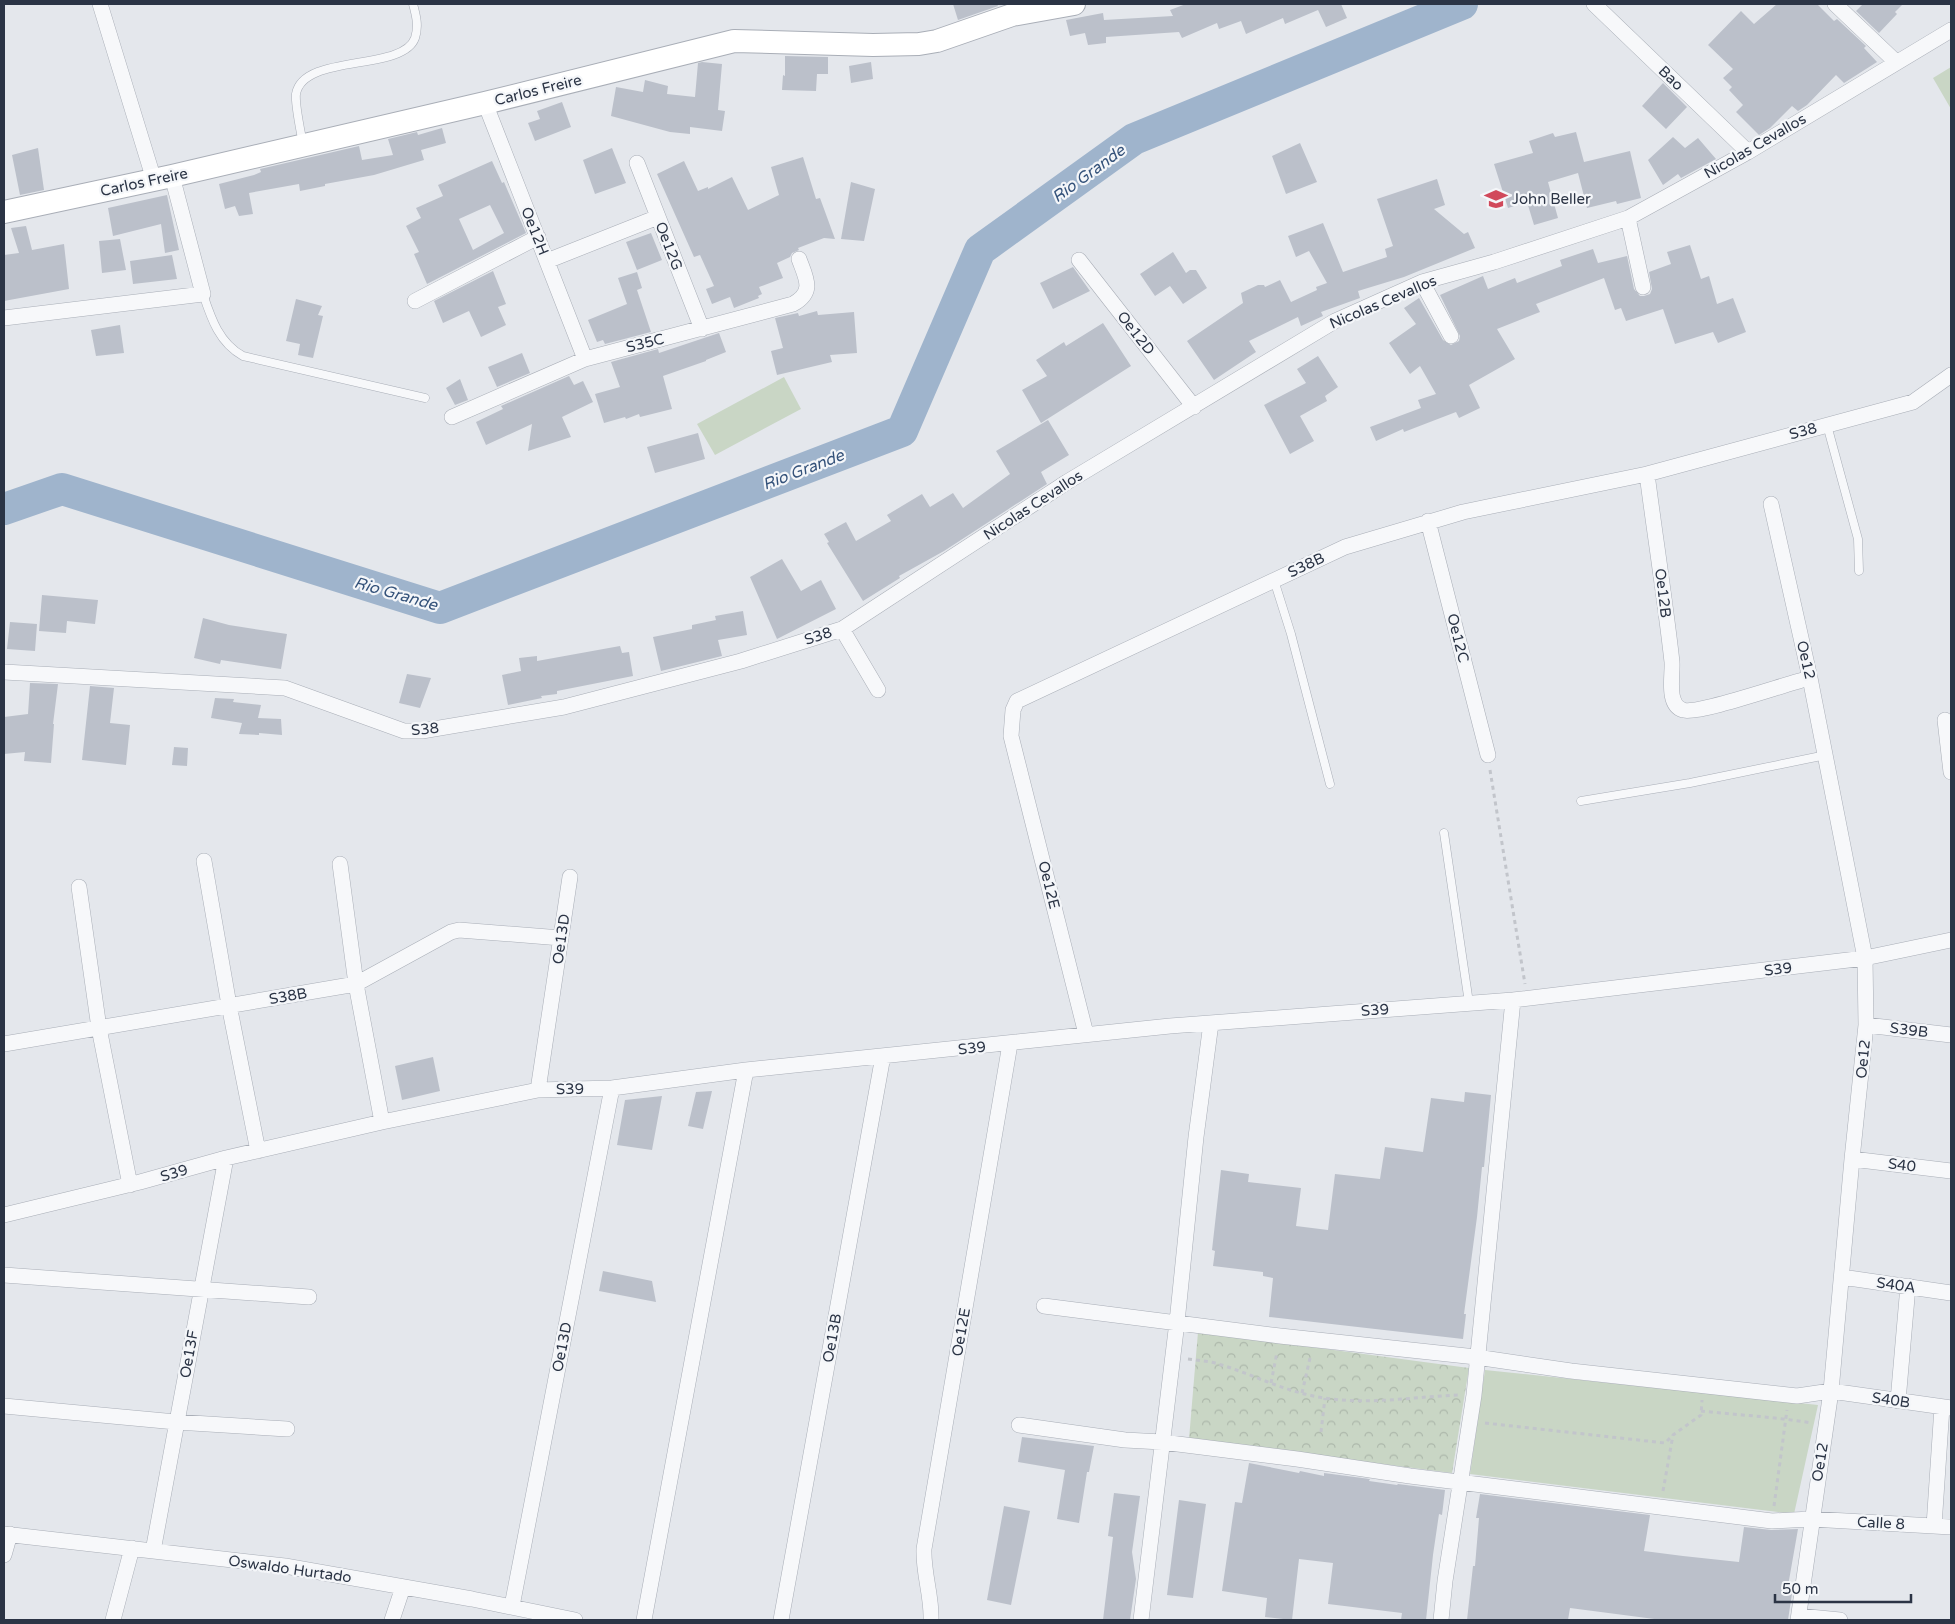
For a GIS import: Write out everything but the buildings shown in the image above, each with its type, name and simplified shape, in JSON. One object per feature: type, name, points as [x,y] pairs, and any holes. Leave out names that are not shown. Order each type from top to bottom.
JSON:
[{"type":"street","points":[[4,318],[203,294],[100,4]]},
{"type":"street","name":"Carlos Freire","points":[[4,212],[303,146],[734,41],[873,46],[919,44],[937,41],[1012,14],[1074,4]]},
{"type":"street","name":"Bao","points":[[1594,4],[1748,152]]},
{"type":"street","points":[[1835,4],[1896,62]]},
{"type":"street","name":"Nicolas Cevallos","points":[[842,629],[1067,482],[1335,321],[1422,282],[1494,262],[1628,218],[1748,152],[1951,30]]},
{"type":"street","name":"Oe12H","points":[[484,103],[585,358]]},
{"type":"street","name":"Oe12G","points":[[637,163],[702,329]]},
{"type":"street","points":[[548,262],[658,217]]},
{"type":"street","points":[[1628,218],[1643,286]]},
{"type":"street","points":[[415,301],[538,237]]},
{"type":"street","name":"S35C","points":[[452,417],[585,358],[793,304],[802,299],[807,287],[799,258]]},
{"type":"street","name":"Oe12D","points":[[1079,260],[1194,407]]},
{"type":"street","points":[[1422,282],[1451,336]]},
{"type":"street","name":"S38","points":[[1647,474],[1913,402],[1951,375]]},
{"type":"street","name":"S38B","points":[[1011,736],[1013,710],[1017,700],[1345,547],[1428,521],[1464,512],[1647,474]]},
{"type":"street","name":"Oe12B","points":[[1647,474],[1672,661],[1672,697],[1674,702],[1680,709],[1690,711],[1810,678]]},
{"type":"street","name":"Oe12","points":[[1771,504],[1826,755],[1865,958],[1866,1025],[1831,1392],[1798,1618]]},
{"type":"street","name":"Oe12C","points":[[1428,521],[1488,755]]},
{"type":"street","points":[[842,629],[878,690]]},
{"type":"street","name":"S38","points":[[4,672],[285,688],[404,731],[422,731],[564,707],[741,662],[842,629]]},
{"type":"street","points":[[1945,720],[1951,772]]},
{"type":"street","name":"Oe12E","points":[[1011,736],[1086,1034]]},
{"type":"street","points":[[204,861],[229,1005],[258,1151]]},
{"type":"street","points":[[340,864],[356,984],[382,1122]]},
{"type":"street","name":"Oe13D","points":[[538,1090],[570,877]]},
{"type":"street","points":[[79,887],[100,1028],[130,1185]]},
{"type":"street","name":"S38B","points":[[4,1044],[356,984],[451,932],[459,930],[561,938]]},
{"type":"street","name":"S39","points":[[4,1215],[130,1185],[226,1158],[382,1122],[538,1090],[612,1088],[746,1070],[1010,1044],[1086,1034],[1520,1000],[1865,958],[1951,940]]},
{"type":"street","points":[[1441,1620],[1445,1581],[1474,1395],[1476,1357],[1520,1000]]},
{"type":"street","points":[[1141,1620],[1177,1322],[1196,1137],[1211,1023]]},
{"type":"street","name":"S39B","points":[[1866,1025],[1951,1035]]},
{"type":"street","name":"Oe12E","points":[[931,1620],[931,1606],[923,1560],[924,1549],[1010,1044]]},
{"type":"street","name":"Oe13B","points":[[781,1620],[883,1056]]},
{"type":"street","points":[[644,1620],[746,1070]]},
{"type":"street","name":"Oe13D","points":[[512,1606],[612,1088]]},
{"type":"street","name":"Oe13F","points":[[153,1551],[226,1158]]},
{"type":"street","name":"S40","points":[[1852,1159],[1951,1171]]},
{"type":"street","points":[[4,1275],[309,1297]]},
{"type":"street","name":"S40A","points":[[1842,1276],[1951,1293]]},
{"type":"street","points":[[1898,1401],[1908,1286]]},
{"type":"street","name":"S40B","points":[[1044,1306],[1703,1386],[1797,1396],[1831,1392],[1947,1408]]},
{"type":"street","points":[[4,1406],[176,1422],[286,1429]]},
{"type":"street","points":[[1934,1526],[1947,1408]]},
{"type":"street","name":"Calle 8","points":[[1019,1425],[1772,1521],[1811,1519],[1951,1527]]},
{"type":"street","points":[[4,1556],[7,1534]]},
{"type":"street","name":"Oswaldo Hurtado","points":[[7,1534],[284,1566],[512,1606],[543,1617],[574,1620]]},
{"type":"street","points":[[113,1620],[132,1548]]},
{"type":"street","points":[[392,1620],[402,1587]]},
{"type":"street","points":[[1798,1618],[1840,1620]]},
{"type":"lane","points":[[303,146],[296,94],[302,81],[315,72],[386,57],[405,50],[415,39],[417,22],[413,4]]},
{"type":"lane","points":[[203,294],[210,315],[223,339],[233,350],[244,356],[425,398]]},
{"type":"lane","points":[[1827,425],[1858,538],[1858,571]]},
{"type":"lane","points":[[1274,580],[1291,634],[1330,784]]},
{"type":"lane","points":[[1581,801],[1690,783],[1826,755]]},
{"type":"lane","points":[[1444,833],[1469,1003]]},
{"type":"path","points":[[1488,755],[1520,1000]]},
{"type":"path","points":[[1270,1383],[1280,1336]]},
{"type":"path","points":[[1173,1357],[1213,1362],[1270,1383],[1325,1398],[1377,1402],[1433,1396],[1474,1395]]},
{"type":"path","points":[[1302,1393],[1310,1358]]},
{"type":"path","points":[[1470,1421],[1665,1443],[1700,1415],[1703,1386]]},
{"type":"path","points":[[1321,1432],[1325,1398]]},
{"type":"path","points":[[1701,1411],[1760,1418],[1786,1418],[1826,1426]]},
{"type":"path","points":[[1772,1521],[1786,1418]]},
{"type":"path","points":[[1660,1506],[1673,1435]]},
{"type":"green space","points":[[1951,67],[1951,109],[1933,78]]},
{"type":"green space","points":[[784,377],[801,409],[715,455],[697,424]]},
{"type":"green space","points":[[1198,1332],[1469,1368],[1452,1473],[1189,1439]]},
{"type":"green space","points":[[1485,1370],[1818,1405],[1794,1514],[1470,1474]]},
{"type":"waterway","name":"Rio Grande","points":[[4,509],[62,489],[440,608],[902,431],[980,250],[1134,139],[1462,4]]},
{"type":"place","name":"John Beller","points":[[1496,199]]}]
